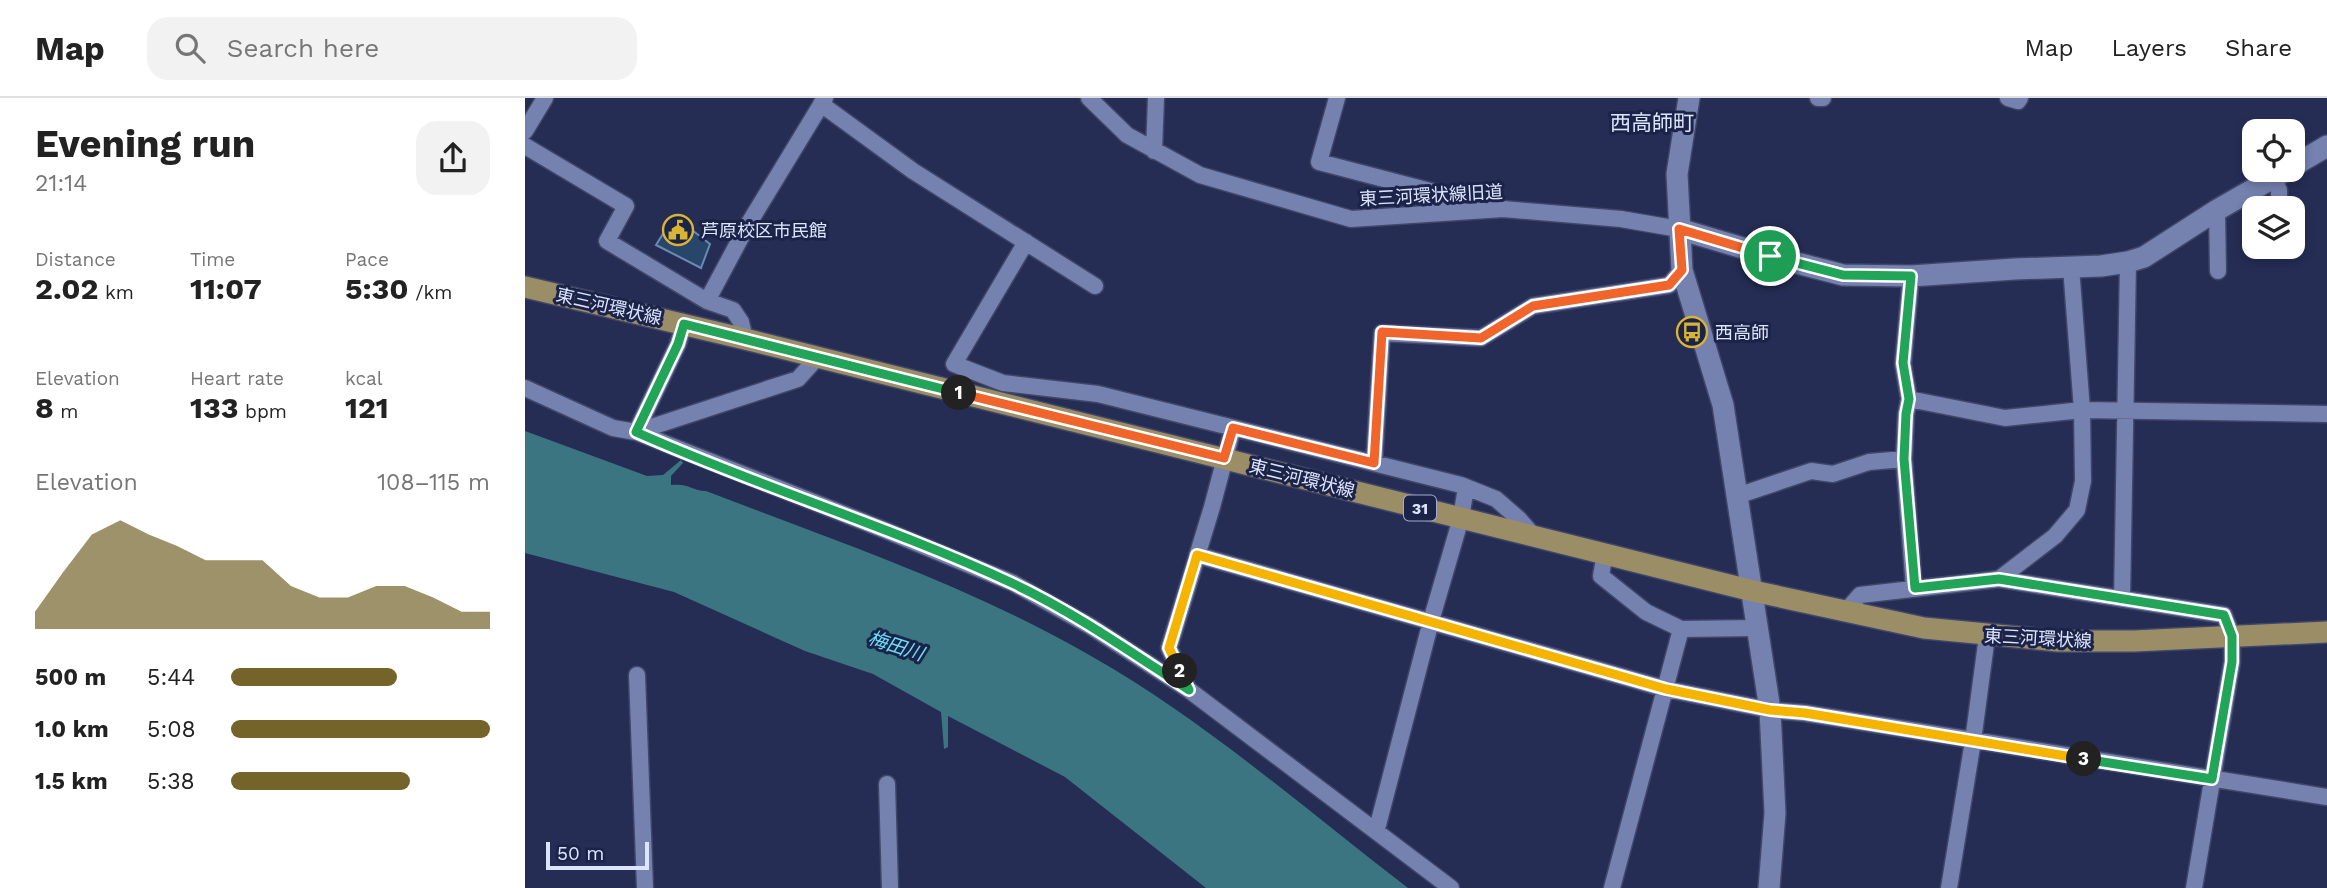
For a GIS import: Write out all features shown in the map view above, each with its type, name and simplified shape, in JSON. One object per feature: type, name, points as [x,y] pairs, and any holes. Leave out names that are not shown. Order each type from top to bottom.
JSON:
[{"type":"main road","points":[[1689,98],[1677,174],[1682,270],[1723,405],[1770,710],[1776,813],[1769,888]]},
{"type":"main road","points":[[2305,159],[2327,146]]},
{"type":"main road","points":[[1679,229],[1823,271],[1855,275],[1911,276],[2101,266],[2144,257],[2266,182]]},
{"type":"main road","name":"東三河環状線","points":[[525,287],[745,339],[1753,591],[1924,628],[2058,641],[2134,641],[2327,632]]},
{"type":"street","points":[[525,131],[545,98]]},
{"type":"street","name":"東三河環状線旧道","points":[[1089,98],[1128,135],[1200,175],[1351,219],[1503,208],[1621,219],[1679,229]]},
{"type":"street","points":[[1154,151],[1156,98]]},
{"type":"street","points":[[1337,98],[1319,162],[1434,191],[1444,211]]},
{"type":"street","points":[[1818,98],[1823,98]]},
{"type":"street","points":[[2008,98],[2018,102],[2020,98]]},
{"type":"street","points":[[707,301],[746,229],[823,101],[913,171],[1095,286]]},
{"type":"street","points":[[525,146],[625,206],[607,241],[707,301],[733,310],[741,322],[745,339]]},
{"type":"street","points":[[2217,210],[2217,271]]},
{"type":"street","points":[[1026,243],[954,365],[1003,383],[1098,394],[1466,487],[1496,499],[1519,519],[1532,535]]},
{"type":"street","points":[[2122,599],[2128,262]]},
{"type":"street","points":[[1999,579],[2055,536],[2077,510],[2083,481],[2082,410],[2071,267]]},
{"type":"street","points":[[1374,463],[1382,332],[1481,338],[1533,306],[1669,285],[1682,270]]},
{"type":"street","points":[[1911,276],[1903,363],[1909,399],[1904,459],[1915,588]]},
{"type":"street","points":[[636,432],[678,344],[684,324]]},
{"type":"street","points":[[636,432],[798,379],[817,358]]},
{"type":"street","points":[[525,388],[613,428],[636,432],[1013,583],[1090,626],[1189,690],[1451,888]]},
{"type":"street","points":[[1909,399],[2005,418],[2082,410],[2327,414]]},
{"type":"street","points":[[1189,690],[1169,648],[1233,428]]},
{"type":"street","points":[[1737,496],[1811,471],[1833,474],[1869,462],[1904,459]]},
{"type":"street","points":[[1374,829],[1378,825],[1430,621],[1461,518],[1466,487]]},
{"type":"street","points":[[1605,554],[1601,576],[1646,612],[1681,629],[1757,628]]},
{"type":"street","points":[[1197,555],[1666,689],[1770,710],[1805,713],[2327,797]]},
{"type":"street","points":[[1846,611],[1860,594],[1999,579],[2224,615],[2232,636],[2232,662],[2194,888]]},
{"type":"street","points":[[1612,888],[1681,629]]},
{"type":"street","points":[[1949,888],[1987,636]]},
{"type":"street","points":[[636,675],[645,888]]},
{"type":"street","points":[[887,784],[890,888]]},
{"type":"water","name":"梅田川","points":[[525,431],[647,476],[663,475],[681,460],[683,463],[671,476],[671,485],[706,491],[853,547],[950,586],[1045,631],[1133,681],[1174,708],[1253,766],[1408,888],[1206,888],[1065,777],[948,716],[948,747],[944,749],[941,712],[873,674],[805,651],[674,592],[525,553]]},
{"type":"building","name":"芦原校区市民館","points":[[674,216],[710,244],[701,268],[656,245]]},
{"type":"place","name":"芦原校区市民館","points":[[678,230]]},
{"type":"place","name":"西高師","points":[[1692,332]]},
{"type":"district","name":"西高師町","points":[[1652,122]]},
{"type":"route","points":[[1679,229],[1770,256],[1843,275],[1911,276],[1903,363],[1909,399],[1904,459],[1915,588],[1999,579],[2224,615],[2232,636],[2232,662],[2212,779],[1805,713],[1770,710],[1666,689],[1197,555],[1169,648],[1189,690],[1090,626],[1013,583],[636,432],[678,344],[684,324],[1224,458],[1233,428],[1374,463],[1382,332],[1481,338],[1533,306],[1669,285],[1682,270],[1679,229]]}]
